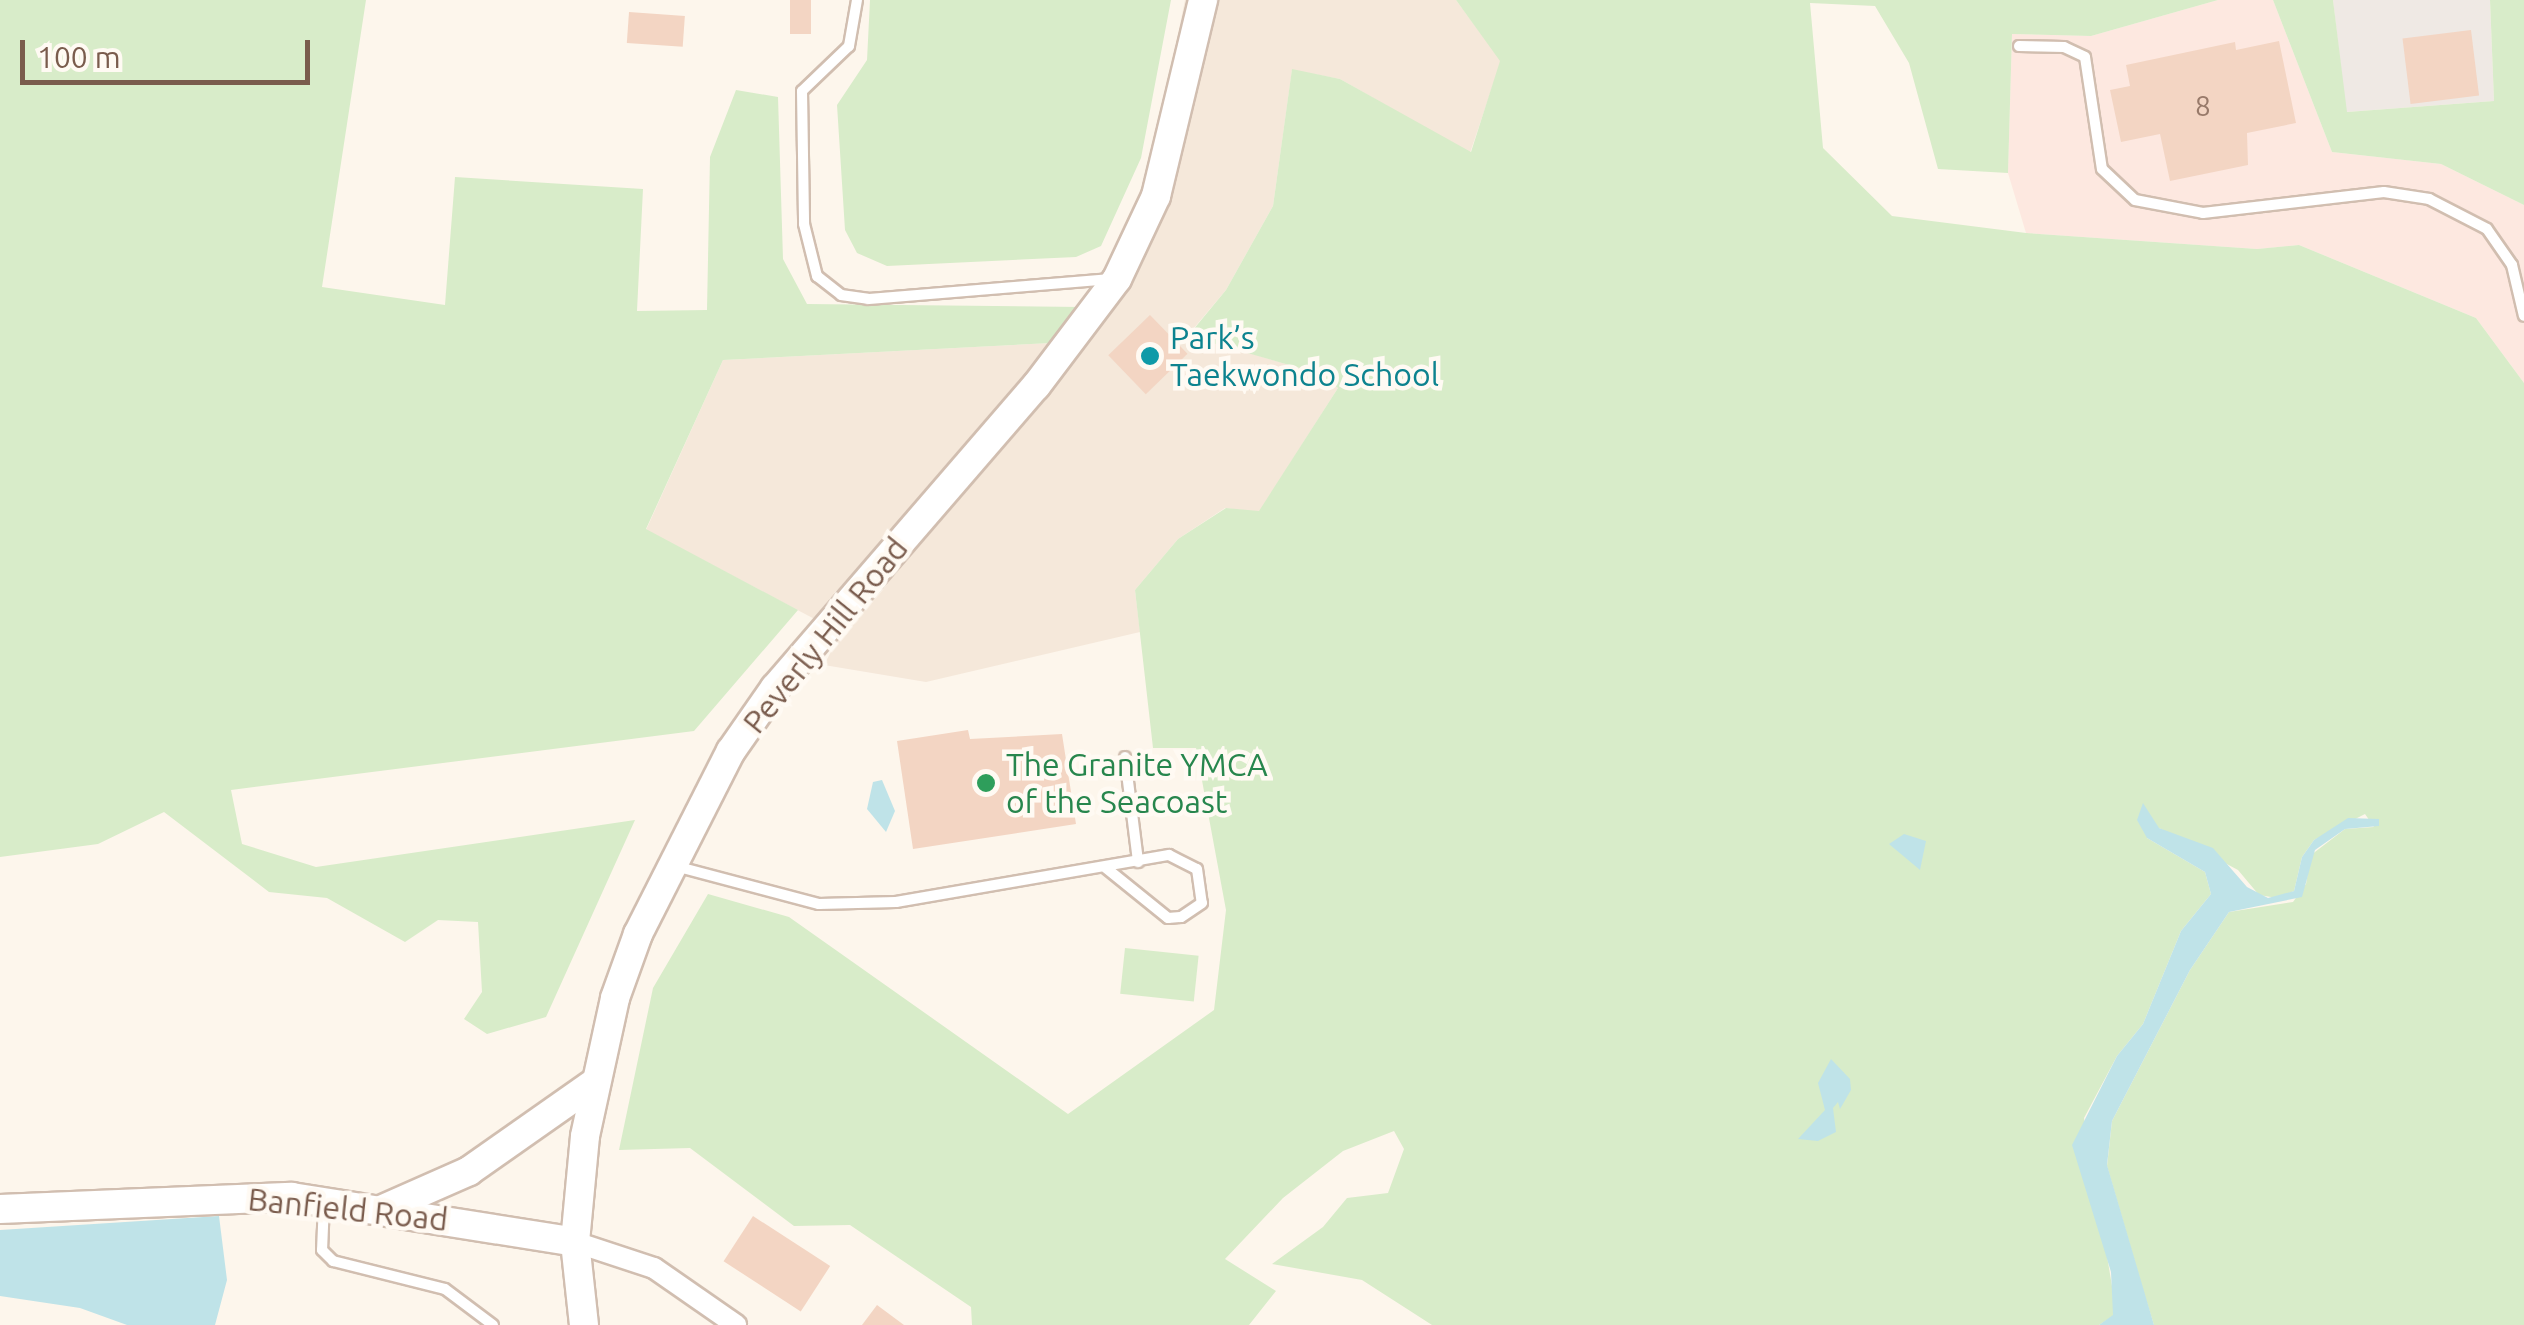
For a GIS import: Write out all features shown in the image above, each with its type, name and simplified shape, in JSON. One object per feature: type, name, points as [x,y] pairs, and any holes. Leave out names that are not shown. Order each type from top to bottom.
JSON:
[{"type":"street","points":[[1202,1],[1232,0]]},
{"type":"street","name":"Peverly Hill Road","points":[[584,1325],[574,1242],[594,1083],[638,934],[731,751],[774,688],[1036,386],[1117,278],[1156,196],[1202,1]]},
{"type":"street","points":[[382,1210],[468,1171],[594,1083]]},
{"type":"street","name":"Banfield Road","points":[[0,1209],[221,1196],[324,1202],[574,1242]]},
{"type":"street","points":[[574,1242],[654,1268],[736,1325]]},
{"type":"lane","points":[[857,0],[849,46],[802,91],[806,244],[816,276],[841,295],[868,299],[1117,278]]},
{"type":"lane","points":[[2019,46],[2064,47],[2085,57],[2102,169],[2135,200],[2202,214],[2384,192],[2429,199],[2488,230],[2512,265],[2524,316]]},
{"type":"lane","points":[[1126,758],[1138,862]]},
{"type":"lane","points":[[672,866],[819,904],[896,902],[1138,862],[1184,859],[1204,884],[1202,903],[1182,918],[1168,918],[1106,868]]},
{"type":"lane","points":[[324,1202],[322,1250],[332,1261],[445,1288],[493,1325]]},
{"type":"shaded area","points":[[1185,0],[1456,0],[1501,61],[1470,153],[1340,79],[1292,70],[1273,206],[1226,290],[1188,335],[1317,373],[1338,388],[1259,512],[1225,508],[1178,539],[1135,590],[1140,632],[926,682],[824,665],[841,633],[646,530],[723,360],[1051,343],[1113,268],[1142,210]]},
{"type":"shaded area","points":[[2218,0],[2273,0],[2332,152],[2441,164],[2524,205],[2524,383],[2476,318],[2299,245],[2257,249],[2026,233],[2008,173],[2012,34],[2091,36]]},
{"type":"shaded area","points":[[2333,0],[2490,0],[2494,101],[2346,112]]},
{"type":"green space","points":[[0,0],[366,0],[322,287],[445,305],[455,177],[643,189],[637,311],[707,310],[710,157],[736,90],[778,97],[783,259],[807,304],[1081,307],[1051,343],[723,360],[646,529],[798,610],[694,731],[231,790],[242,844],[316,867],[635,820],[546,1017],[487,1034],[464,1019],[482,992],[478,922],[438,920],[405,942],[327,898],[269,892],[164,812],[98,844],[0,857]]},
{"type":"green space","points":[[870,0],[1171,0],[1141,158],[1101,246],[1076,257],[887,266],[857,253],[845,230],[837,105],[867,60]]},
{"type":"green space","points":[[1456,0],[2218,0],[2091,36],[2012,34],[2008,173],[1938,169],[1909,63],[1875,6],[1810,3],[1823,148],[1892,216],[2026,233],[2257,249],[2299,245],[2476,318],[2524,383],[2524,1325],[2154,1325],[2143,1290],[2107,1166],[2112,1121],[2190,970],[2229,912],[2293,902],[2306,884],[2311,855],[2345,829],[2374,827],[2365,814],[2314,840],[2302,857],[2294,891],[2277,898],[2259,895],[2238,870],[2159,828],[2147,838],[2205,872],[2211,894],[2181,931],[2143,1024],[2117,1056],[2084,1118],[2115,1304],[2113,1316],[2099,1325],[1432,1325],[1362,1280],[1272,1264],[1323,1227],[1347,1198],[1388,1193],[1404,1149],[1394,1131],[1343,1151],[1283,1198],[1225,1259],[1276,1291],[1249,1325],[972,1325],[971,1307],[850,1225],[794,1226],[690,1148],[619,1150],[653,988],[708,894],[789,917],[1068,1114],[1214,1010],[1226,910],[1196,748],[1153,748],[1135,590],[1178,539],[1226,508],[1259,511],[1338,388],[1317,373],[1188,336],[1226,290],[1273,206],[1292,69],[1340,79],[1471,152],[1500,61]]},
{"type":"green space","points":[[2273,0],[2333,0],[2347,112],[2494,101],[2490,0],[2524,0],[2524,205],[2441,164],[2332,152]]},
{"type":"green space","points":[[1125,948],[1199,956],[1194,1001],[1120,994]]},
{"type":"water","points":[[882,780],[895,811],[886,832],[867,809],[873,782]]},
{"type":"water","points":[[2143,803],[2159,828],[2213,848],[2247,887],[2268,898],[2294,891],[2302,857],[2314,840],[2348,818],[2379,819],[2379,826],[2345,829],[2315,850],[2302,897],[2229,912],[2190,970],[2112,1121],[2107,1165],[2154,1325],[2099,1325],[2113,1315],[2111,1272],[2072,1145],[2117,1056],[2143,1024],[2181,931],[2211,894],[2205,872],[2147,838],[2137,820]]},
{"type":"water","points":[[1904,834],[1926,841],[1920,870],[1889,844]]},
{"type":"water","points":[[1831,1059],[1850,1079],[1851,1090],[1840,1109],[1838,1102],[1833,1108],[1836,1132],[1818,1141],[1798,1139],[1825,1110],[1818,1083]]},
{"type":"water","points":[[219,1216],[227,1280],[215,1325],[127,1325],[80,1308],[0,1296],[0,1230]]},
{"type":"building","points":[[790,0],[811,0],[811,34],[790,34]]},
{"type":"building","points":[[629,12],[685,16],[683,47],[627,43]]},
{"type":"building","points":[[2471,30],[2479,96],[2411,104],[2403,38]]},
{"type":"building","points":[[2279,41],[2296,123],[2247,133],[2248,165],[2170,181],[2160,134],[2121,142],[2110,90],[2130,86],[2126,65],[2235,42],[2236,50]]},
{"type":"building","name":"Park’s Taekwondo School","points":[[1150,315],[1188,354],[1146,394],[1108,355]]},
{"type":"building","name":"The Granite YMCA of the Seacoast","points":[[968,730],[970,739],[1062,734],[1076,824],[913,849],[897,741]]},
{"type":"building","points":[[753,1216],[830,1266],[801,1311],[724,1261]]},
{"type":"building","points":[[877,1305],[904,1325],[862,1325]]},
{"type":"place","name":"Park’s Taekwondo School","points":[[1150,356]]},
{"type":"place","name":"The Granite YMCA of the Seacoast","points":[[986,783]]}]
